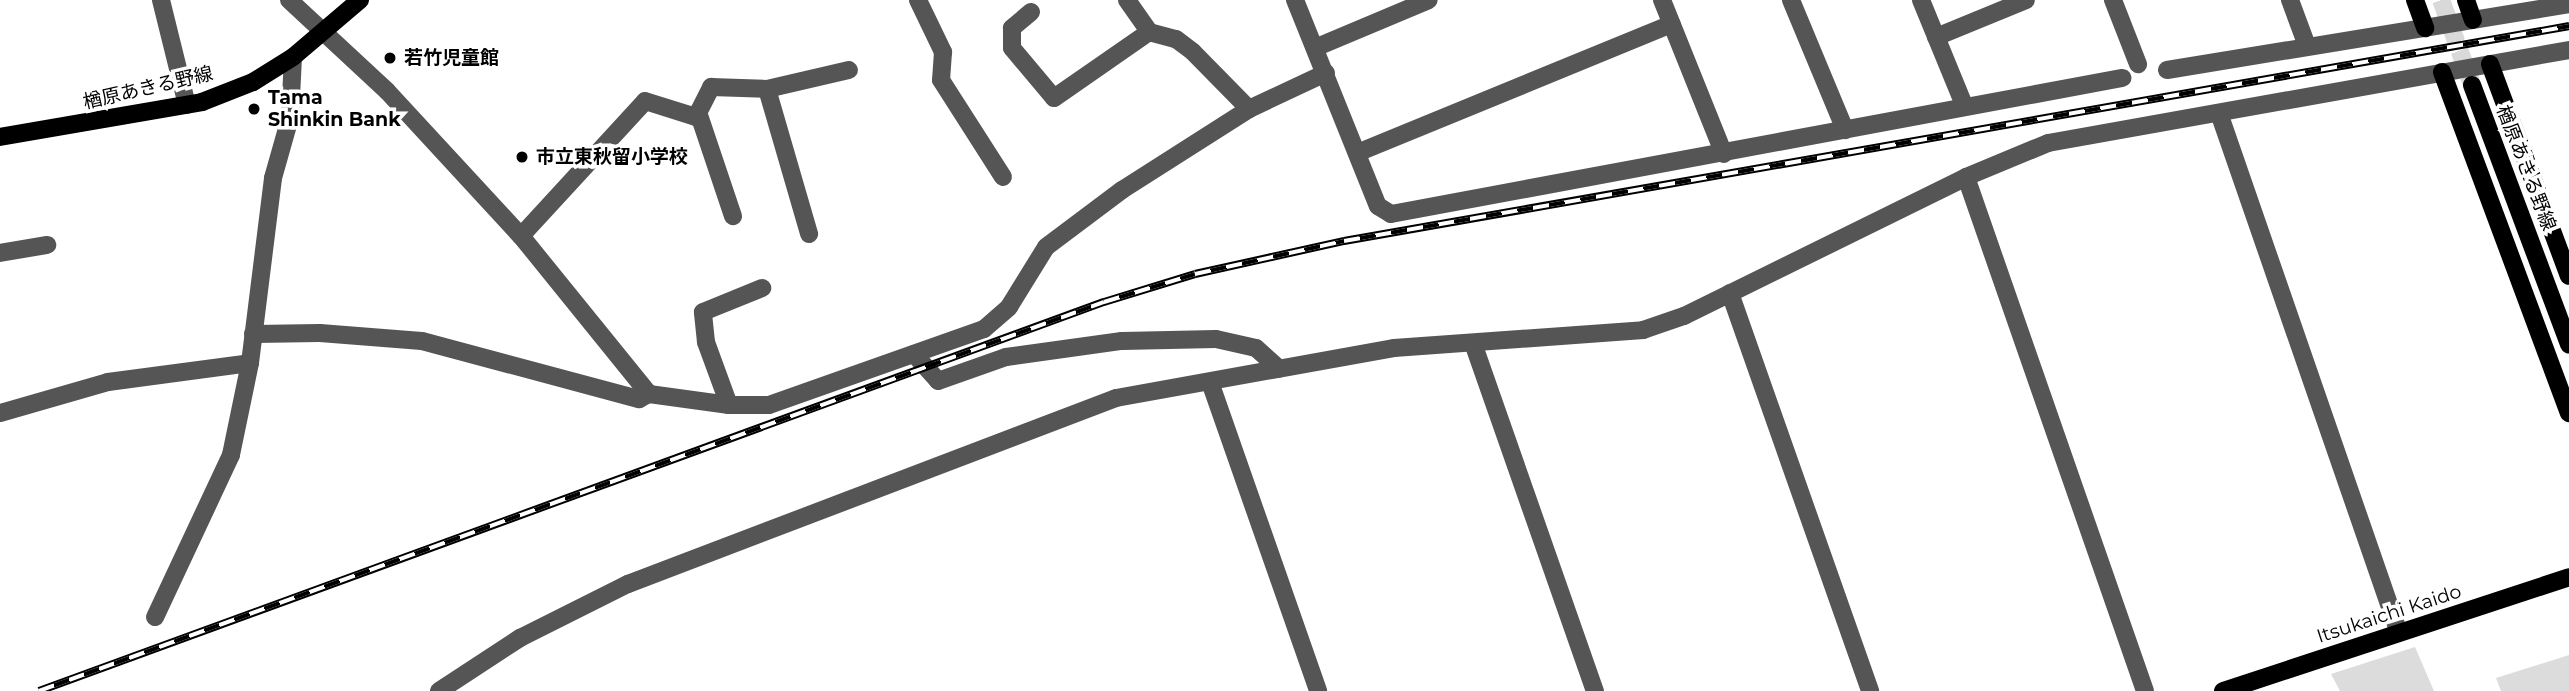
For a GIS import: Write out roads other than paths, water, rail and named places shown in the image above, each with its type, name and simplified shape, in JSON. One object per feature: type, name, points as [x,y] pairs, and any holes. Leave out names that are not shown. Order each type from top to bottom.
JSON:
[{"type":"main road","name":"楢原あきる野線","points":[[0,138],[187,105],[253,82],[326,32],[360,0]]},
{"type":"main road","points":[[2414,0],[2425,28]]},
{"type":"main road","points":[[2466,0],[2473,20]]},
{"type":"main road","points":[[2490,64],[2569,276]]},
{"type":"main road","points":[[2442,72],[2569,413]]},
{"type":"main road","name":"楢原あきる野線","points":[[2472,85],[2569,344]]},
{"type":"main road","name":"Itsukaichi Kaido","points":[[2223,691],[2569,577]]},
{"type":"street","points":[[160,0],[187,105]]},
{"type":"street","points":[[918,0],[943,52],[941,80],[1003,177]]},
{"type":"street","points":[[1126,0],[1149,32],[1176,39],[1193,52],[1249,109]]},
{"type":"street","points":[[1295,0],[1317,47],[1378,206],[1391,214],[1724,154],[1964,105],[2122,78]]},
{"type":"street","points":[[1317,47],[1429,0]]},
{"type":"street","points":[[1662,0],[1724,154]]},
{"type":"street","points":[[1791,0],[1845,130]]},
{"type":"street","points":[[1921,0],[1964,105]]},
{"type":"street","points":[[1936,37],[2026,0]]},
{"type":"street","points":[[2113,0],[2138,64]]},
{"type":"street","points":[[2290,0],[2307,46]]},
{"type":"street","points":[[296,3],[522,236],[649,394]]},
{"type":"street","points":[[2167,70],[2569,4]]},
{"type":"street","points":[[1031,12],[1012,28],[1012,48],[1054,98],[1149,32]]},
{"type":"street","points":[[1357,153],[1672,24]]},
{"type":"street","points":[[439,691],[520,638],[628,584],[1116,398],[1394,348],[1643,330],[1730,293],[1966,177],[2048,143],[2569,50]]},
{"type":"street","points":[[155,617],[231,454],[250,363],[273,178],[290,118],[293,57]]},
{"type":"street","points":[[522,236],[645,101],[696,117],[711,87],[767,89],[849,70]]},
{"type":"street","points":[[254,334],[320,333],[422,341],[639,399],[649,394],[729,405],[769,405],[984,329],[1009,307],[1046,247],[1122,190],[1249,109],[1326,73]]},
{"type":"street","points":[[767,89],[808,234]]},
{"type":"street","points":[[698,112],[733,216]]},
{"type":"street","points":[[2219,113],[2399,633]]},
{"type":"street","points":[[1966,177],[2145,691]]},
{"type":"street","points":[[0,253],[47,245]]},
{"type":"street","points":[[729,405],[706,342],[703,312],[762,288]]},
{"type":"street","points":[[1730,293],[1870,691]]},
{"type":"street","points":[[914,354],[938,381],[1006,357],[1122,341],[1216,339],[1256,348],[1279,369]]},
{"type":"street","points":[[1473,343],[1595,691]]},
{"type":"street","points":[[0,413],[108,382],[250,363]]},
{"type":"street","points":[[1210,382],[1318,691]]},
{"type":"tunnel","points":[[2441,0],[2471,82]]},
{"type":"railway","points":[[39,691],[1104,302],[1195,274],[1344,241],[2569,26]]},
{"type":"place","name":"若竹児童館","points":[[390,58]]},
{"type":"place","name":"Tama Shinkin Bank","points":[[254,109]]},
{"type":"place","name":"市立東秋留小学校","points":[[522,157]]}]
